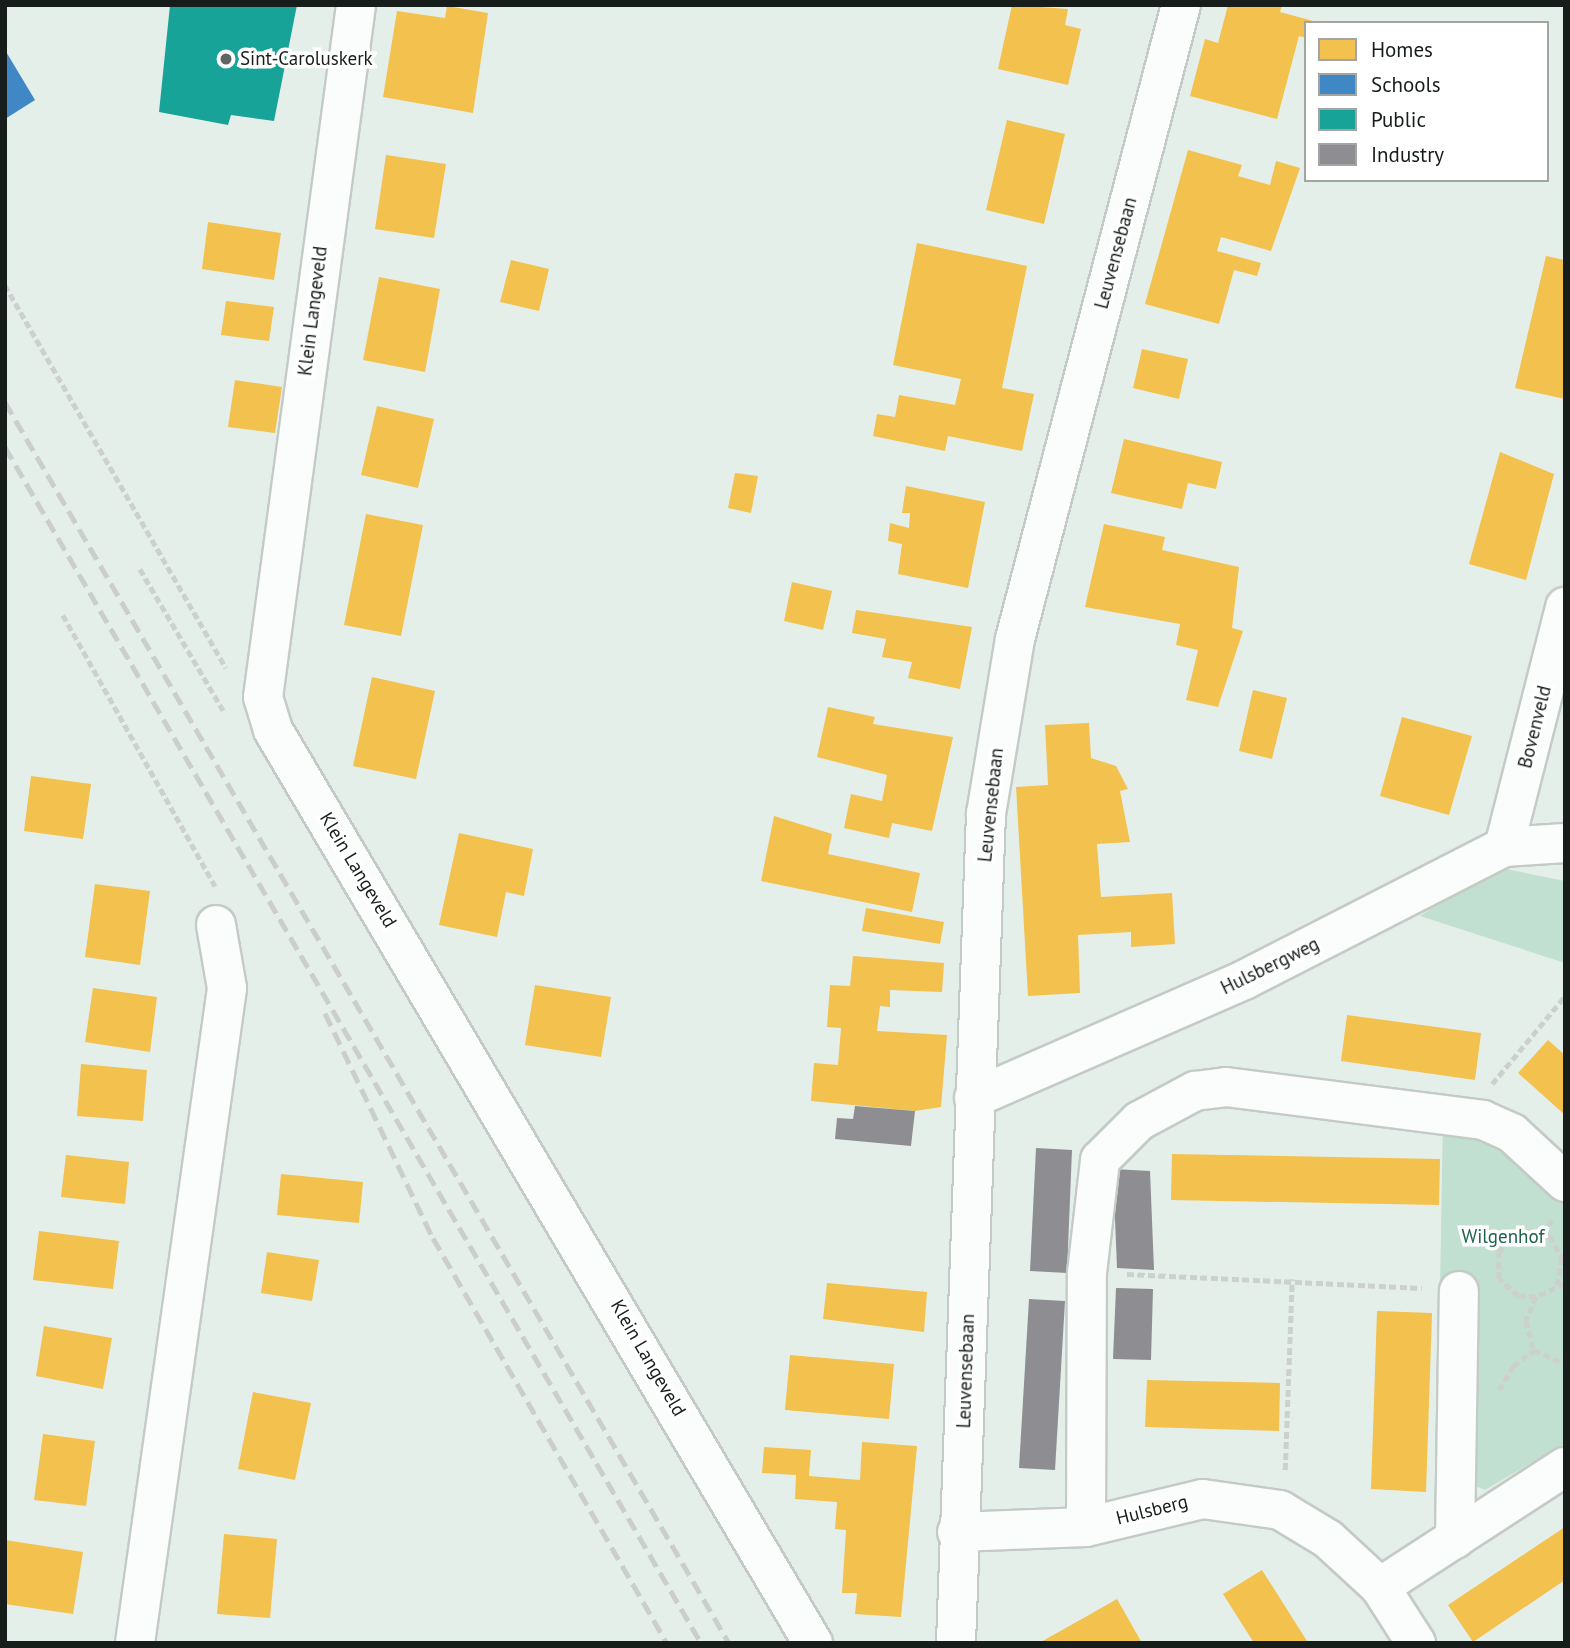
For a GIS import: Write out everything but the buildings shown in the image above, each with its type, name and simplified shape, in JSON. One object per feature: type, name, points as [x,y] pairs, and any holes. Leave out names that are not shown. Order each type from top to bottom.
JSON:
[{"type":"street","name":"Klein Langeveld","points":[[356,5],[264,685],[268,713],[813,1643]]},
{"type":"street","name":"Leuvensebaan","points":[[955,1635],[986,814],[1015,639],[1181,5]]},
{"type":"street","name":"Bovenveld","points":[[1504,847],[1565,607]]},
{"type":"street","name":"Hulsbergweg","points":[[974,1098],[1244,979],[1504,847],[1565,843]]},
{"type":"street","points":[[135,1643],[227,989],[216,925]]},
{"type":"street","points":[[1086,1527],[1087,1273],[1100,1160],[1139,1121],[1195,1091],[1226,1087],[1483,1120],[1512,1133],[1565,1182]]},
{"type":"street","points":[[1454,1539],[1459,1291]]},
{"type":"street","points":[[1380,1587],[1565,1467]]},
{"type":"street","name":"Hulsberg","points":[[957,1532],[1086,1527],[1203,1499],[1280,1510],[1328,1539],[1380,1587],[1416,1643]]},
{"type":"path","points":[[5,285],[225,666]]},
{"type":"path","points":[[140,569],[226,715]]},
{"type":"path","points":[[63,615],[215,878],[216,925]]},
{"type":"path","points":[[1483,1120],[1494,1076],[1565,996]]},
{"type":"path","points":[[1506,1288],[1498,1254],[1525,1231],[1550,1236],[1559,1246],[1557,1285]]},
{"type":"path","points":[[1087,1273],[1292,1279],[1459,1291],[1506,1288],[1536,1297],[1557,1285],[1565,1284]]},
{"type":"path","points":[[1280,1510],[1292,1279]]},
{"type":"path","points":[[1536,1297],[1527,1335],[1538,1354],[1565,1364]]},
{"type":"green space","points":[[1496,867],[1565,881],[1565,963],[1420,916]]},
{"type":"green space","name":"Wilgenhof","points":[[1443,1116],[1491,1134],[1565,1201],[1565,1443],[1485,1490],[1471,1484],[1440,1290]]},
{"type":"railway","points":[[5,402],[729,1643]]},
{"type":"railway","points":[[5,447],[701,1643]]},
{"type":"railway","points":[[325,1013],[433,1238],[667,1643]]},
{"type":"place","name":"Sint-Caroluskerk","points":[[226,59]]}]
